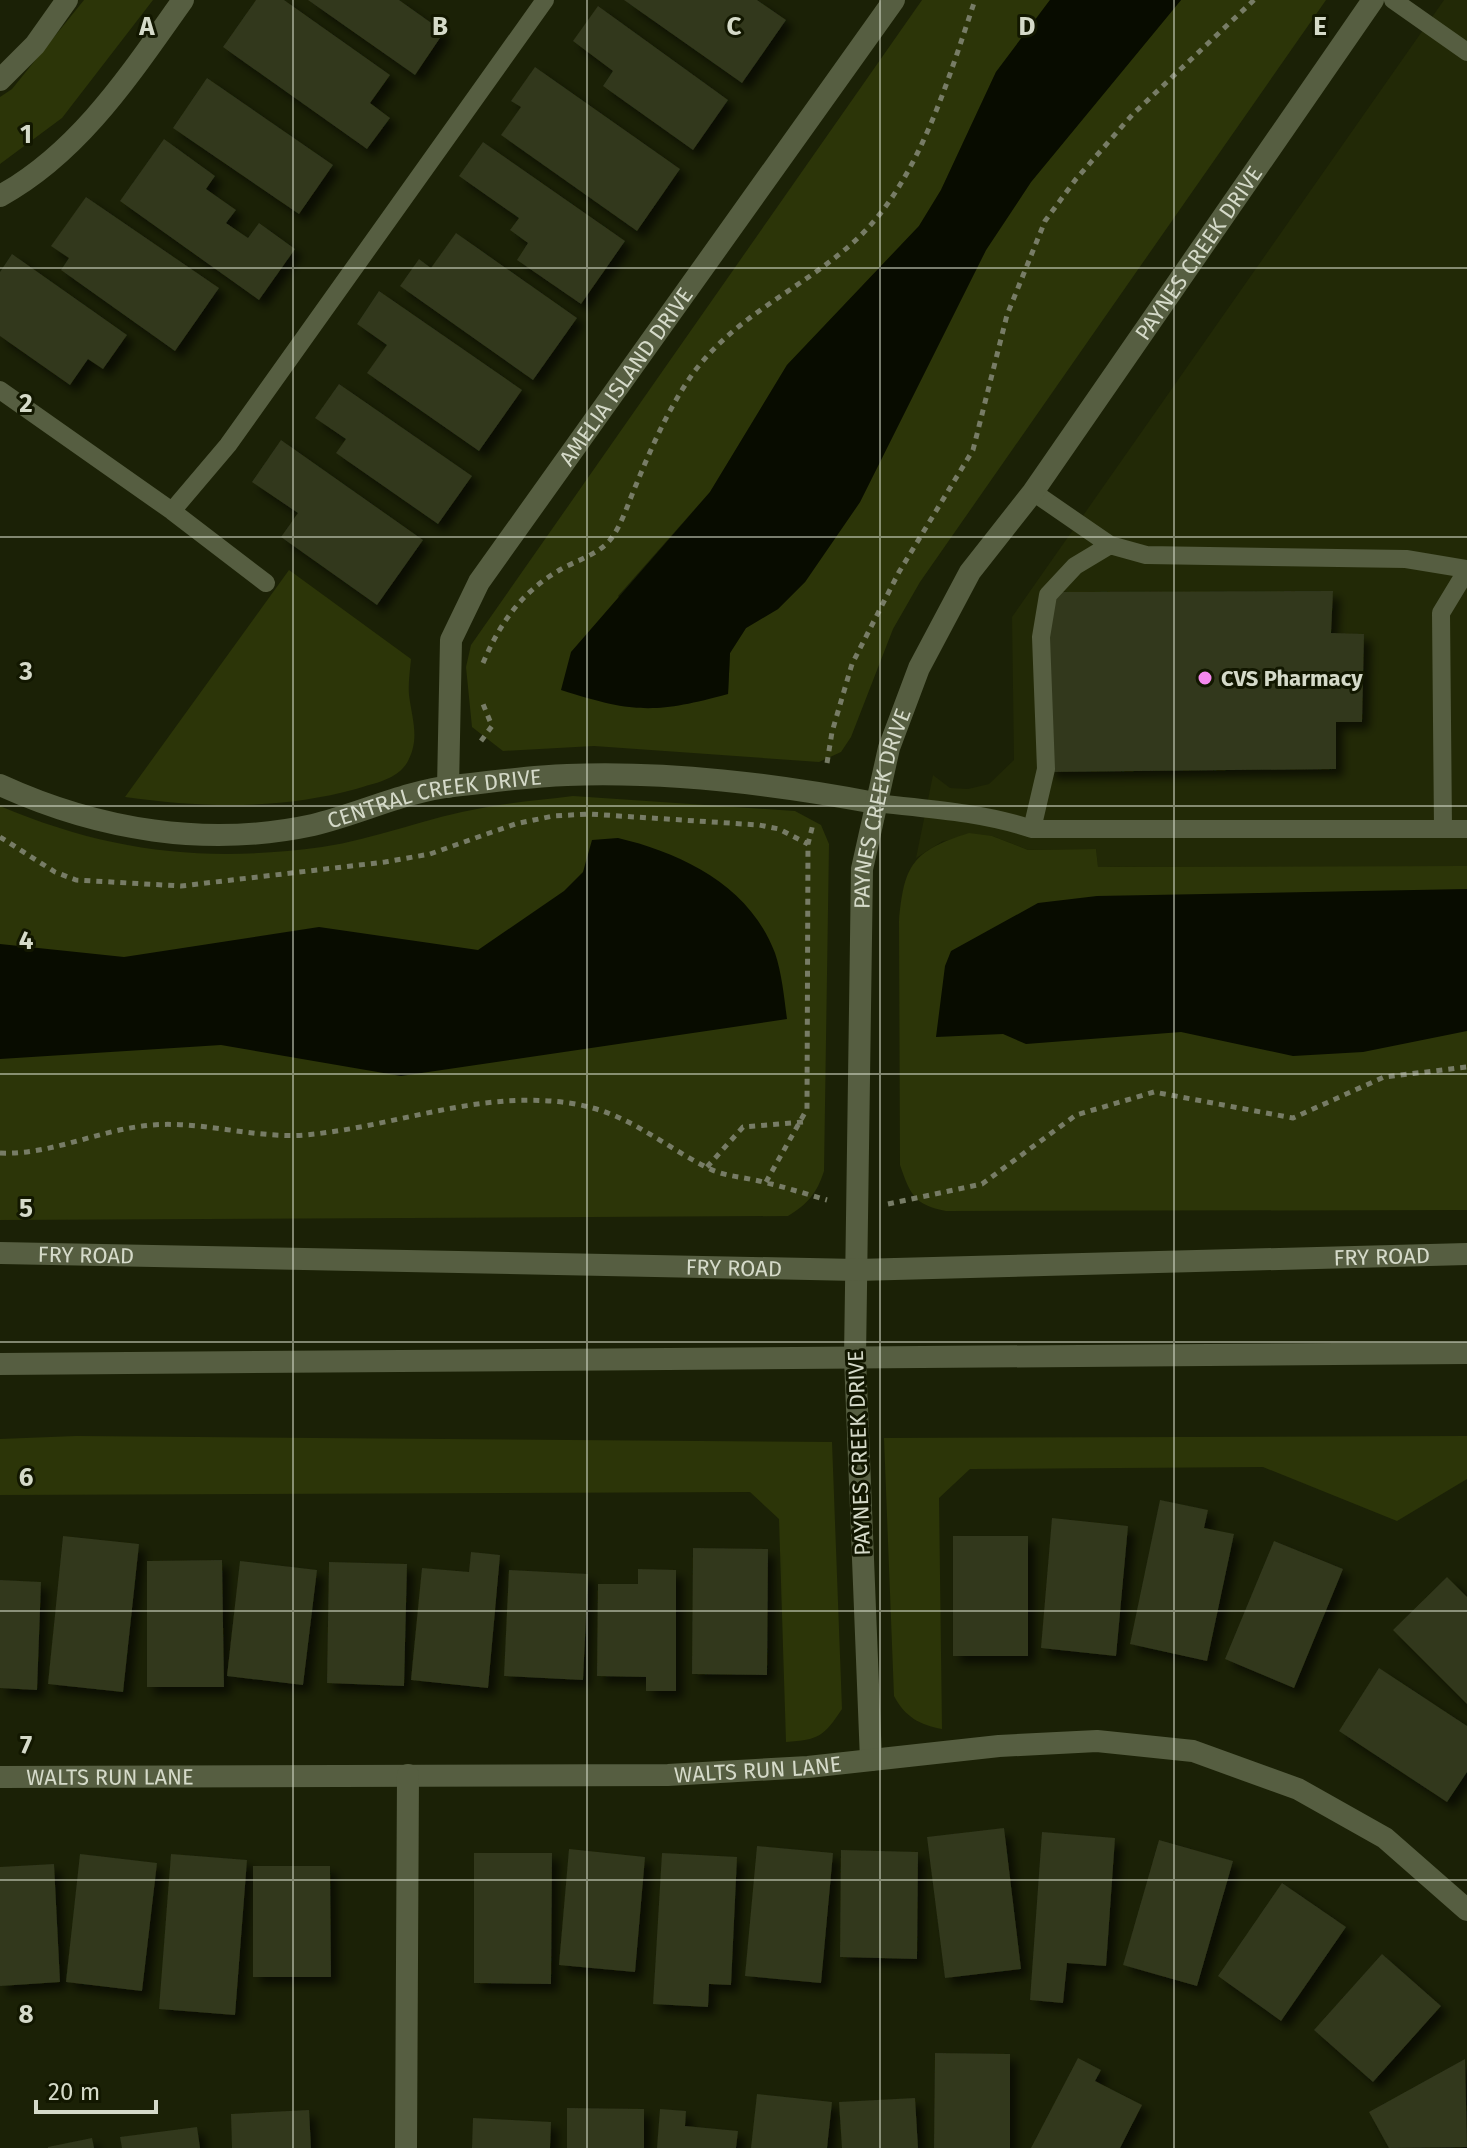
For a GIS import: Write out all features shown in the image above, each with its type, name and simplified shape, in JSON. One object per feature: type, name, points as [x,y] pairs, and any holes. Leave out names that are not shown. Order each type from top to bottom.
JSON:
[{"type":"street","points":[[0,80],[35,45],[67,0]]},
{"type":"street","points":[[0,196],[28,181],[109,104],[183,0]]},
{"type":"street","name":"AMELIA ISLAND DRIVE","points":[[448,787],[451,640],[479,582],[894,0]]},
{"type":"street","name":"PAYNES CREEK DRIVE","points":[[871,1760],[855,1358],[862,869],[889,748],[919,668],[970,572],[1033,492],[1373,0]]},
{"type":"street","name":"CENTRAL CREEK DRIVE","points":[[0,785],[96,820],[212,837],[313,825],[448,787],[567,775],[695,778],[822,793],[875,803]]},
{"type":"street","name":"FRY ROAD","points":[[0,1253],[857,1270],[1467,1254]]},
{"type":"street","points":[[0,1364],[1467,1353]]},
{"type":"street","name":"WALTS RUN LANE","points":[[0,1777],[668,1775],[871,1760],[999,1746],[1097,1741],[1193,1751],[1298,1789],[1385,1838],[1466,1905]]},
{"type":"street","points":[[406,2148],[408,1775]]},
{"type":"lane","points":[[172,511],[228,445],[545,0]]},
{"type":"lane","points":[[1393,0],[1467,52]]},
{"type":"lane","points":[[0,390],[172,511],[266,583]]},
{"type":"lane","points":[[1033,492],[1110,545],[1146,555],[1406,559],[1467,570],[1441,613],[1443,828]]},
{"type":"lane","points":[[1032,829],[1046,769],[1041,637],[1048,595],[1075,566],[1110,545]]},
{"type":"lane","points":[[875,803],[977,815],[1032,829],[1467,829]]},
{"type":"path","points":[[482,665],[509,612],[532,589],[609,541],[666,415],[695,370],[768,302],[820,269],[859,237],[881,210],[914,157],[938,105],[975,0]]},
{"type":"path","points":[[765,1182],[803,1122],[808,1087],[808,844],[822,793],[832,732],[852,664],[899,572],[973,450],[1007,315],[1045,221],[1076,179],[1133,114],[1254,0]]},
{"type":"path","points":[[480,695],[492,726]]},
{"type":"path","points":[[0,837],[55,872],[76,880],[181,886],[278,878],[430,854],[515,824],[565,815],[676,818],[759,825],[779,829],[808,844]]},
{"type":"path","points":[[0,1153],[42,1151],[138,1126],[167,1124],[302,1135],[348,1130],[462,1104],[527,1100],[571,1103],[616,1116],[654,1133],[707,1167],[728,1176],[765,1182],[857,1208],[932,1197],[982,1184],[1076,1115],[1154,1092],[1293,1118],[1384,1077],[1467,1067]]},
{"type":"path","points":[[707,1167],[743,1127],[803,1122]]},
{"type":"shaded area","points":[[84,0],[153,0],[62,118],[0,164],[0,97],[12,89]]},
{"type":"shaded area","points":[[922,0],[1050,0],[996,72],[941,190],[919,226],[787,365],[710,492],[618,596],[728,694],[730,653],[746,628],[778,609],[805,582],[860,502],[986,250],[1031,182],[1181,0],[1326,0],[920,582],[893,629],[851,737],[841,752],[819,762],[594,746],[503,751],[472,727],[466,667],[471,645]]},
{"type":"shaded area","points":[[1050,0],[1181,0],[1031,182],[986,250],[860,502],[805,582],[778,609],[746,628],[730,653],[728,694],[681,705],[644,708],[607,703],[561,690],[571,652],[710,492],[787,365],[919,226],[941,190],[996,72]]},
{"type":"shaded area","points":[[1444,0],[1467,0],[1467,866],[1098,867],[1096,849],[1028,850],[992,836],[943,841],[916,858],[933,775],[950,788],[968,789],[989,784],[1014,760],[1012,617]]},
{"type":"shaded area","points":[[289,570],[411,659],[409,690],[414,744],[404,767],[378,783],[298,801],[212,805],[125,797]]},
{"type":"shaded area","points":[[573,796],[795,811],[821,825],[829,844],[824,1171],[811,1197],[795,1212],[788,1216],[0,1220],[0,806],[40,822],[119,843],[158,850],[238,854],[322,847],[462,812]]},
{"type":"shaded area","points":[[969,833],[992,836],[1028,850],[1096,849],[1098,867],[1467,866],[1467,1210],[946,1211],[920,1201],[907,1184],[900,1165],[901,903],[914,863],[935,846]]},
{"type":"shaded area","points":[[618,838],[689,863],[731,891],[749,909],[764,929],[775,953],[787,1019],[401,1076],[221,1045],[0,1059],[0,944],[124,957],[319,927],[478,950],[564,891],[583,872],[592,840]]},
{"type":"shaded area","points":[[1467,889],[1467,1031],[1363,1052],[1293,1056],[1181,1032],[1026,1044],[1003,1034],[936,1037],[945,966],[951,951],[1038,903],[1097,896]]},
{"type":"shaded area","points":[[76,1436],[832,1442],[842,1709],[820,1735],[786,1742],[779,1519],[750,1492],[0,1495],[0,1439]]},
{"type":"shaded area","points":[[1467,1436],[1467,1479],[1397,1521],[1263,1467],[970,1469],[939,1498],[942,1729],[914,1719],[894,1696],[884,1438]]},
{"type":"building","points":[[256,0],[284,0],[390,75],[370,103],[390,118],[367,149],[223,47]]},
{"type":"building","points":[[308,0],[399,0],[444,32],[415,75]]},
{"type":"building","points":[[624,0],[757,0],[786,20],[742,83]]},
{"type":"building","points":[[598,6],[728,100],[693,150],[603,86],[613,71],[573,41]]},
{"type":"building","points":[[535,67],[680,169],[637,231],[501,135],[521,107],[511,101]]},
{"type":"building","points":[[207,78],[333,165],[299,214],[173,128]]},
{"type":"building","points":[[164,139],[215,176],[206,189],[236,210],[226,223],[248,238],[259,223],[295,249],[259,300],[120,201]]},
{"type":"building","points":[[483,142],[625,241],[581,304],[517,260],[528,243],[510,230],[519,218],[459,176]]},
{"type":"building","points":[[86,197],[219,288],[175,351],[61,270],[69,258],[51,246]]},
{"type":"building","points":[[456,233],[577,318],[533,380],[400,286],[419,259],[431,268]]},
{"type":"building","points":[[12,254],[127,335],[103,369],[88,359],[70,385],[0,336],[0,272]]},
{"type":"building","points":[[379,291],[522,390],[479,451],[367,373],[387,345],[357,324]]},
{"type":"building","points":[[339,384],[472,476],[438,524],[336,453],[346,439],[315,418]]},
{"type":"building","points":[[281,440],[423,540],[377,605],[281,537],[298,513],[252,482]]},
{"type":"building","name":"CVS Pharmacy","points":[[1333,591],[1331,633],[1364,634],[1362,722],[1336,722],[1336,769],[1048,772],[1047,592]]},
{"type":"building","points":[[1160,1500],[1208,1510],[1204,1528],[1234,1534],[1207,1661],[1130,1644]]},
{"type":"building","points":[[1052,1518],[1128,1526],[1116,1656],[1041,1648]]},
{"type":"building","points":[[63,1536],[139,1544],[123,1692],[48,1684]]},
{"type":"building","points":[[953,1536],[1028,1536],[1028,1656],[953,1656]]},
{"type":"building","points":[[1274,1541],[1343,1569],[1294,1688],[1225,1659]]},
{"type":"building","points":[[693,1548],[768,1549],[767,1675],[692,1674]]},
{"type":"building","points":[[471,1552],[500,1555],[488,1688],[411,1680],[422,1568],[469,1572]]},
{"type":"building","points":[[222,1560],[224,1687],[147,1687],[147,1561]]},
{"type":"building","points":[[240,1561],[317,1570],[303,1685],[227,1676]]},
{"type":"building","points":[[329,1562],[407,1564],[404,1686],[327,1683]]},
{"type":"building","points":[[638,1569],[676,1570],[676,1691],[646,1691],[646,1677],[597,1676],[598,1584],[638,1584]]},
{"type":"building","points":[[509,1570],[588,1574],[583,1680],[504,1676]]},
{"type":"building","points":[[1447,1577],[1467,1597],[1467,1704],[1393,1630]]},
{"type":"building","points":[[0,1580],[41,1582],[37,1690],[0,1688]]},
{"type":"building","points":[[1379,1668],[1467,1726],[1467,1772],[1447,1802],[1339,1731]]},
{"type":"building","points":[[1004,1828],[1021,1969],[945,1978],[927,1837]]},
{"type":"building","points":[[1042,1832],[1115,1838],[1106,1966],[1067,1963],[1063,2003],[1030,2000]]},
{"type":"building","points":[[1159,1840],[1233,1861],[1197,1986],[1123,1965]]},
{"type":"building","points":[[757,1846],[833,1853],[821,1983],[745,1976]]},
{"type":"building","points":[[569,1849],[645,1857],[635,1972],[559,1965]]},
{"type":"building","points":[[841,1850],[918,1852],[917,1959],[840,1957]]},
{"type":"building","points":[[474,1853],[552,1853],[551,1984],[474,1983]]},
{"type":"building","points":[[662,1853],[737,1857],[731,1985],[709,1984],[708,2007],[653,2004]]},
{"type":"building","points":[[80,1854],[157,1863],[142,1991],[66,1982]]},
{"type":"building","points":[[171,1854],[247,1860],[235,2015],[159,2009]]},
{"type":"building","points":[[54,1864],[60,1982],[0,1986],[0,1867]]},
{"type":"building","points":[[253,1866],[330,1866],[331,1977],[253,1977]]},
{"type":"building","points":[[1282,1883],[1346,1927],[1281,2021],[1218,1976]]},
{"type":"building","points":[[1382,1954],[1441,2006],[1373,2082],[1314,2030]]},
{"type":"building","points":[[935,2053],[1010,2054],[1010,2148],[934,2148]]},
{"type":"building","points":[[1078,2058],[1101,2070],[1095,2081],[1142,2105],[1120,2148],[1031,2148]]},
{"type":"building","points":[[1465,2059],[1467,2147],[1389,2148],[1369,2112]]},
{"type":"building","points":[[757,2094],[832,2102],[827,2148],[751,2148]]},
{"type":"building","points":[[915,2098],[918,2148],[842,2148],[839,2102]]},
{"type":"building","points":[[567,2108],[644,2109],[644,2148],[567,2148]]},
{"type":"building","points":[[660,2109],[686,2111],[685,2126],[738,2131],[736,2148],[657,2148]]},
{"type":"building","points":[[309,2110],[311,2148],[232,2148],[231,2114]]},
{"type":"building","points":[[473,2118],[551,2122],[550,2148],[472,2148]]},
{"type":"building","points":[[197,2127],[200,2148],[122,2148],[120,2137]]},
{"type":"building","points":[[92,2138],[94,2148],[48,2148],[48,2147]]},
{"type":"place","name":"CVS Pharmacy","points":[[1205,678]]}]
